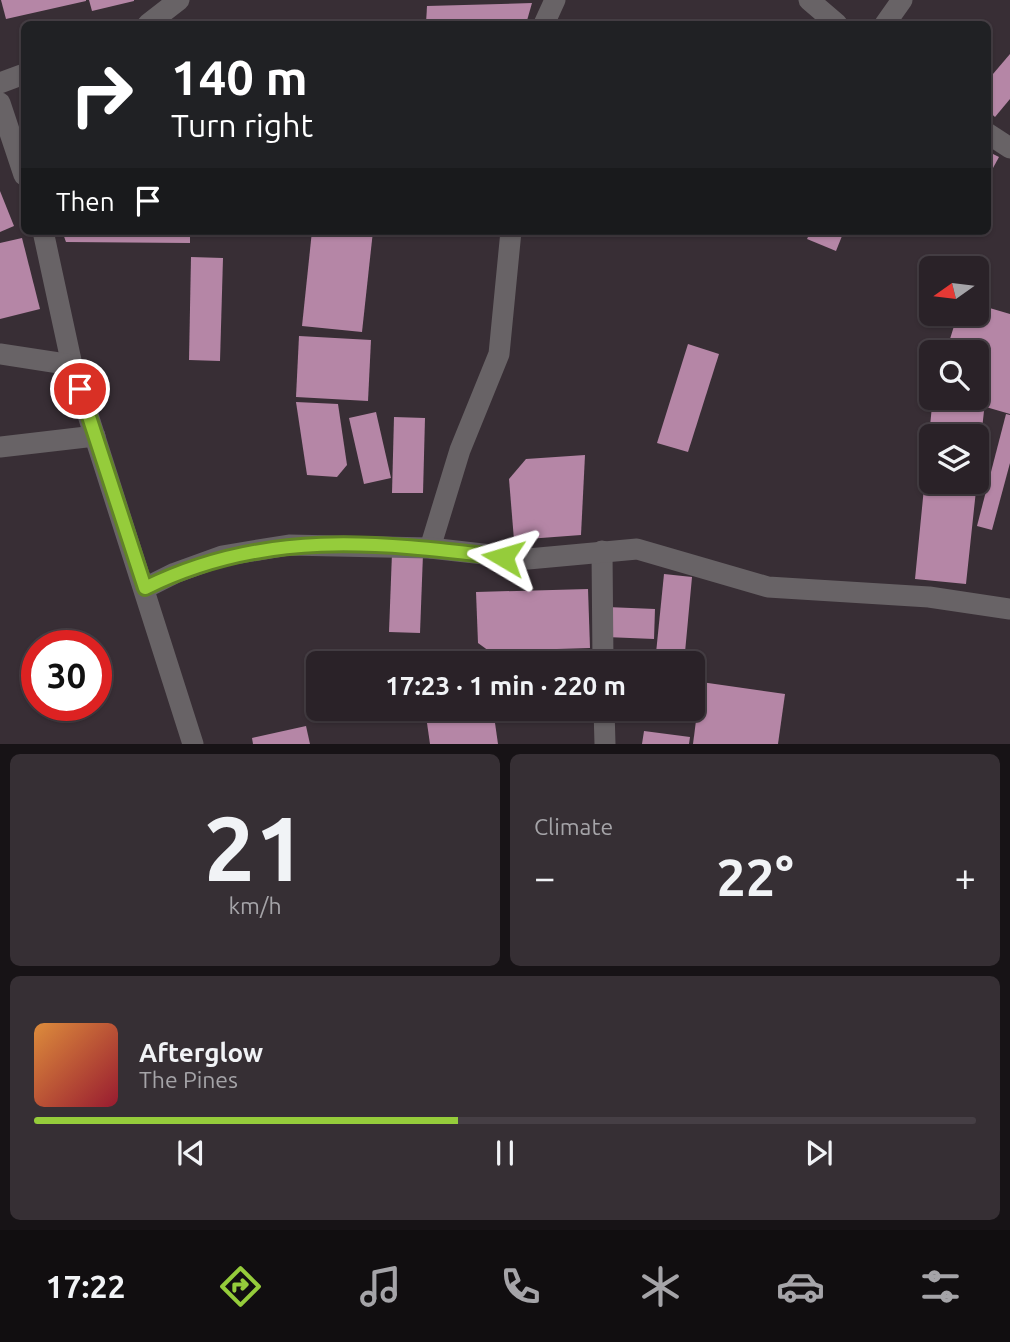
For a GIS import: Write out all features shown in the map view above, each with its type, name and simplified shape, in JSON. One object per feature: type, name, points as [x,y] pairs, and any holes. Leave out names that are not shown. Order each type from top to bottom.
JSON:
[{"type":"street","points":[[152,21],[179,0]]},
{"type":"street","points":[[545,21],[555,0]]},
{"type":"street","points":[[809,0],[834,21]]},
{"type":"street","points":[[888,21],[902,0]]},
{"type":"street","points":[[0,83],[21,75]]},
{"type":"street","points":[[0,103],[21,166]]},
{"type":"street","points":[[991,136],[1010,148]]},
{"type":"street","points":[[44,235],[72,365],[193,744]]},
{"type":"street","points":[[430,548],[460,450],[499,354],[512,235]]},
{"type":"street","points":[[0,354],[72,365]]},
{"type":"street","points":[[0,447],[95,436]]},
{"type":"street","points":[[145,588],[198,564],[252,550],[323,544],[430,548],[528,559],[637,549],[656,552],[738,580],[778,588],[929,597],[1010,609]]},
{"type":"street","points":[[602,551],[603,651]]},
{"type":"street","points":[[604,721],[605,744]]},
{"type":"building","points":[[1,0],[86,0],[86,1],[6,19]]},
{"type":"building","points":[[89,0],[134,0],[134,1],[92,11]]},
{"type":"building","points":[[532,3],[527,21],[426,21],[427,6]]},
{"type":"building","points":[[1010,54],[1010,99],[995,117],[991,114],[991,76]]},
{"type":"building","points":[[991,153],[999,157],[991,172]]},
{"type":"building","points":[[0,191],[14,226],[0,232]]},
{"type":"building","points":[[63,235],[190,235],[190,243],[66,242]]},
{"type":"building","points":[[312,235],[373,235],[362,332],[302,326]]},
{"type":"building","points":[[809,235],[842,235],[836,251],[807,239]]},
{"type":"building","points":[[22,238],[40,309],[0,319],[0,243]]},
{"type":"building","points":[[191,257],[223,258],[220,361],[189,360]]},
{"type":"building","points":[[989,308],[1010,314],[1010,414],[989,408],[989,340],[950,340],[954,326],[989,326]]},
{"type":"building","points":[[299,336],[371,340],[368,401],[296,397]]},
{"type":"building","points":[[688,344],[719,354],[688,452],[657,443]]},
{"type":"building","points":[[296,402],[338,404],[347,465],[337,477],[307,475]]},
{"type":"building","points":[[932,410],[984,411],[983,424],[930,424]]},
{"type":"building","points":[[376,412],[391,478],[364,484],[349,418]]},
{"type":"building","points":[[1006,414],[1010,415],[1010,463],[992,530],[977,526],[985,494],[989,494],[989,480]]},
{"type":"building","points":[[394,417],[425,418],[423,493],[392,493]]},
{"type":"building","points":[[585,455],[581,535],[514,540],[509,479],[526,459]]},
{"type":"building","points":[[923,494],[976,494],[966,584],[915,579]]},
{"type":"building","points":[[392,553],[423,554],[420,633],[389,632]]},
{"type":"building","points":[[664,574],[692,577],[685,651],[656,651]]},
{"type":"building","points":[[588,589],[590,648],[489,651],[478,643],[476,592]]},
{"type":"building","points":[[607,607],[655,609],[654,639],[606,637]]},
{"type":"building","points":[[705,683],[785,694],[778,744],[693,744],[696,721],[705,721]]},
{"type":"building","points":[[427,721],[495,721],[498,744],[430,744]]},
{"type":"building","points":[[306,726],[310,744],[253,744],[252,738]]},
{"type":"building","points":[[644,731],[690,737],[689,744],[642,744]]},
{"type":"route","points":[[80,389],[145,588],[175,573],[222,556],[289,545],[430,548],[503,557]]}]
